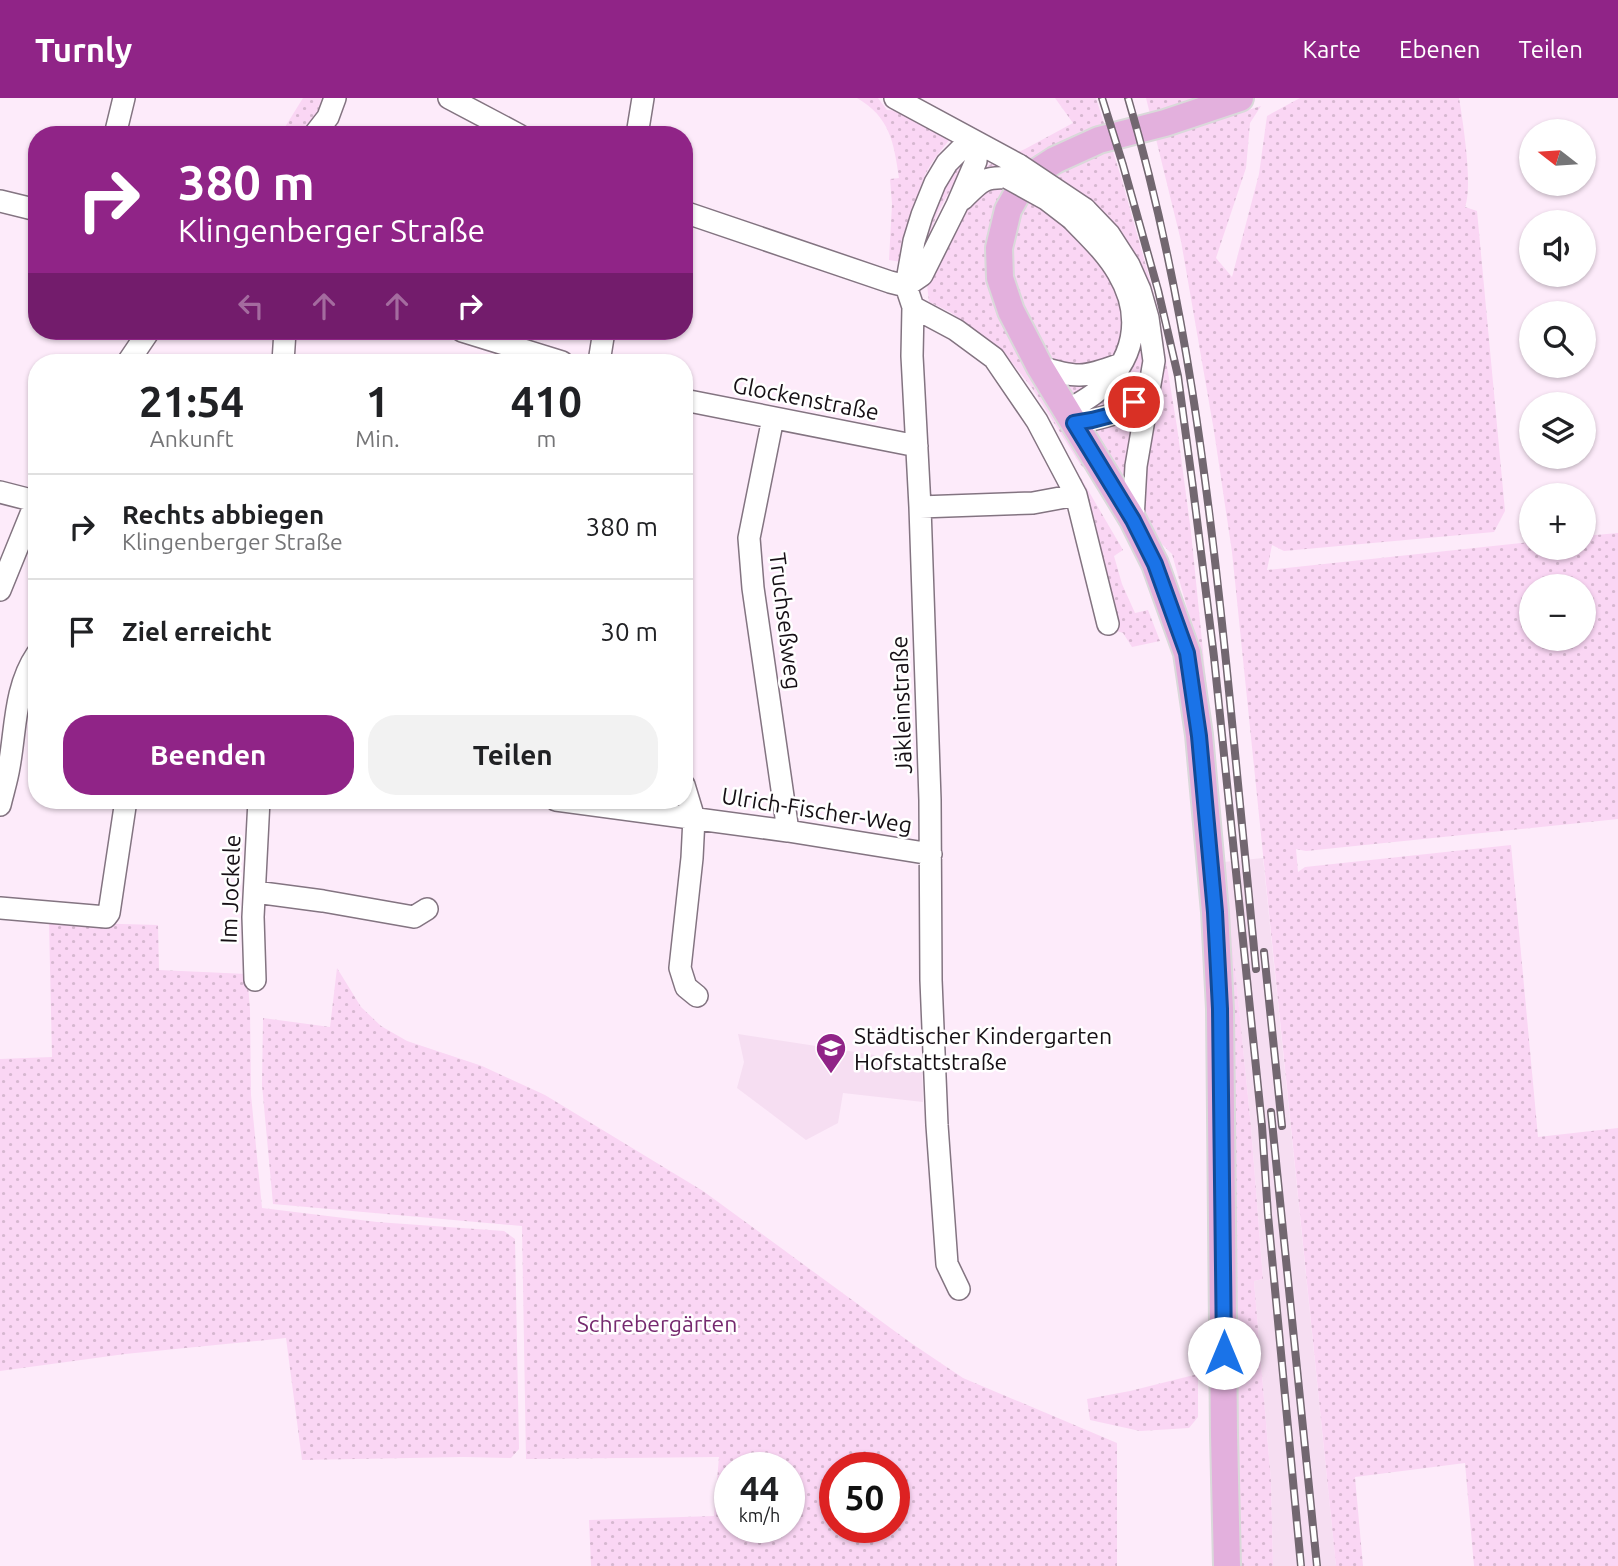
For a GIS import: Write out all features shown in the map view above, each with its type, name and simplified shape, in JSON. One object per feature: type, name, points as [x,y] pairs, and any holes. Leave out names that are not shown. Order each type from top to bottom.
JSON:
[{"type":"main road","points":[[1227,1566],[1220,1009],[1215,912],[1199,736],[1187,653],[1155,564],[1133,520],[1040,368],[1011,311],[1000,278],[999,248],[1008,210],[1017,194],[1035,173],[1055,160],[1099,140],[1165,123],[1240,98]]},
{"type":"street","points":[[117,126],[124,98]]},
{"type":"street","points":[[321,126],[328,117],[335,98]]},
{"type":"street","points":[[449,98],[502,126]]},
{"type":"street","points":[[638,126],[643,98]]},
{"type":"street","points":[[895,98],[977,143],[1014,172],[1109,234],[1129,265],[1148,318],[1154,361],[1136,466],[1133,520]]},
{"type":"street","points":[[693,215],[906,286],[922,275],[957,205],[975,161],[977,143]]},
{"type":"street","name":"Jäkleinstraße","points":[[959,1289],[947,1264],[937,1130],[930,956],[931,854],[920,507],[912,356],[913,307],[906,286],[918,228],[935,183],[947,163],[960,150],[977,143]]},
{"type":"street","points":[[957,205],[982,180],[1014,172]]},
{"type":"street","points":[[0,201],[28,208]]},
{"type":"street","points":[[1071,417],[1123,363],[1132,341],[1133,319],[1119,274],[1079,214]]},
{"type":"street","points":[[913,307],[956,330],[994,358],[1037,421],[1076,495],[1108,624]]},
{"type":"street","points":[[491,340],[536,354]]},
{"type":"street","points":[[1040,368],[1074,376],[1092,374],[1123,363]]},
{"type":"street","points":[[1071,417],[1092,420],[1115,414],[1134,402],[1150,383]]},
{"type":"street","name":"Glockenstraße","points":[[693,402],[917,446]]},
{"type":"street","name":"Truchseßweg","points":[[773,418],[749,538],[753,588],[788,831]]},
{"type":"street","points":[[0,492],[28,498]]},
{"type":"street","points":[[920,507],[1033,503],[1076,495]]},
{"type":"street","points":[[0,590],[28,520]]},
{"type":"street","points":[[0,805],[9,767],[21,688],[28,670]]},
{"type":"street","points":[[0,908],[106,917],[109,913],[125,809]]},
{"type":"street","name":"Im Jockele","points":[[254,980],[253,917],[259,809]]},
{"type":"street","name":"Ulrich-Fischer-Weg","points":[[625,809],[931,854]]},
{"type":"street","points":[[691,809],[694,818],[692,858],[680,968],[686,987],[697,996]]},
{"type":"street","points":[[255,892],[414,917],[427,909]]},
{"type":"shaded area","points":[[1263,858],[1336,1566],[1273,1566],[1271,1481],[1254,1281],[1263,1279],[1251,1127],[1224,862]]},
{"type":"shaded area","name":"Städtischer Kindergarten Hofstattstraße","points":[[738,1034],[875,1055],[886,1060],[922,1061],[923,1102],[843,1093],[838,1123],[806,1140],[737,1088],[744,1062]]},
{"type":"green space","points":[[303,98],[327,98],[312,126],[286,126]]},
{"type":"green space","points":[[857,98],[878,98],[887,110],[904,111],[954,134],[935,159],[921,185],[907,263],[889,260],[892,204],[890,179],[899,178],[892,142],[877,114]]},
{"type":"green space","points":[[1055,98],[1096,98],[1157,305],[1177,427],[1191,532],[1251,1127],[1263,1279],[1254,1281],[1271,1481],[1273,1566],[1238,1566],[1233,1072],[1221,865],[1201,658],[1172,554],[1080,464],[1032,388],[1001,349],[950,312],[929,302],[926,276],[978,170],[1073,123]]},
{"type":"green space","points":[[1146,98],[1196,98],[1150,114]]},
{"type":"green space","points":[[1300,98],[1459,98],[1468,170],[1465,207],[1477,211],[1505,511],[1494,532],[1284,551],[1272,545],[1267,570],[1519,543],[1519,560],[1596,560],[1596,535],[1618,533],[1618,819],[1306,851],[1296,849],[1298,872],[1305,867],[1511,845],[1538,1137],[1618,1128],[1618,1566],[1474,1566],[1465,1463],[1355,1477],[1363,1566],[1336,1566],[1232,552],[1181,241],[1156,139],[1261,106],[1250,123],[1246,168],[1216,258],[1232,277],[1259,174],[1267,116]]},
{"type":"green space","points":[[966,154],[966,162],[938,212],[922,254],[923,230],[943,177]]},
{"type":"green space","points":[[1047,420],[1123,550],[1114,556],[1122,584],[1135,613],[1148,610],[1160,641],[1132,647],[1123,633],[1114,630]]},
{"type":"green space","points":[[49,922],[158,925],[159,970],[247,974],[251,1095],[262,1208],[377,1222],[504,1231],[515,1239],[519,1449],[511,1458],[302,1460],[286,1338],[125,1354],[0,1371],[0,1059],[52,1057]]},
{"type":"green space","name":"Schrebergärten","points":[[337,968],[361,1007],[381,1026],[407,1041],[482,1066],[545,1095],[703,1191],[963,1378],[1117,1443],[1117,1566],[591,1566],[589,1520],[714,1516],[714,1543],[805,1543],[805,1452],[714,1452],[714,1457],[526,1459],[522,1226],[273,1204],[262,1085],[263,1018],[330,1027]]},
{"type":"green space","points":[[1198,1374],[1198,1417],[1189,1428],[1140,1431],[1090,1420],[1087,1399]]},
{"type":"railway","points":[[1102,98],[1158,290],[1178,376],[1214,657],[1262,1126],[1301,1566]]},
{"type":"railway","points":[[1128,98],[1165,244],[1180,318],[1203,466],[1221,616],[1256,969]]},
{"type":"railway","points":[[1264,952],[1282,1126]]},
{"type":"railway","points":[[1271,1112],[1317,1566]]},
{"type":"place","name":"Städtischer Kindergarten Hofstattstraße","points":[[831,1075]]},
{"type":"route","points":[[1134,402],[1115,414],[1074,423],[1133,520],[1155,564],[1187,653],[1199,736],[1215,912],[1220,1009],[1224,1353]]}]
